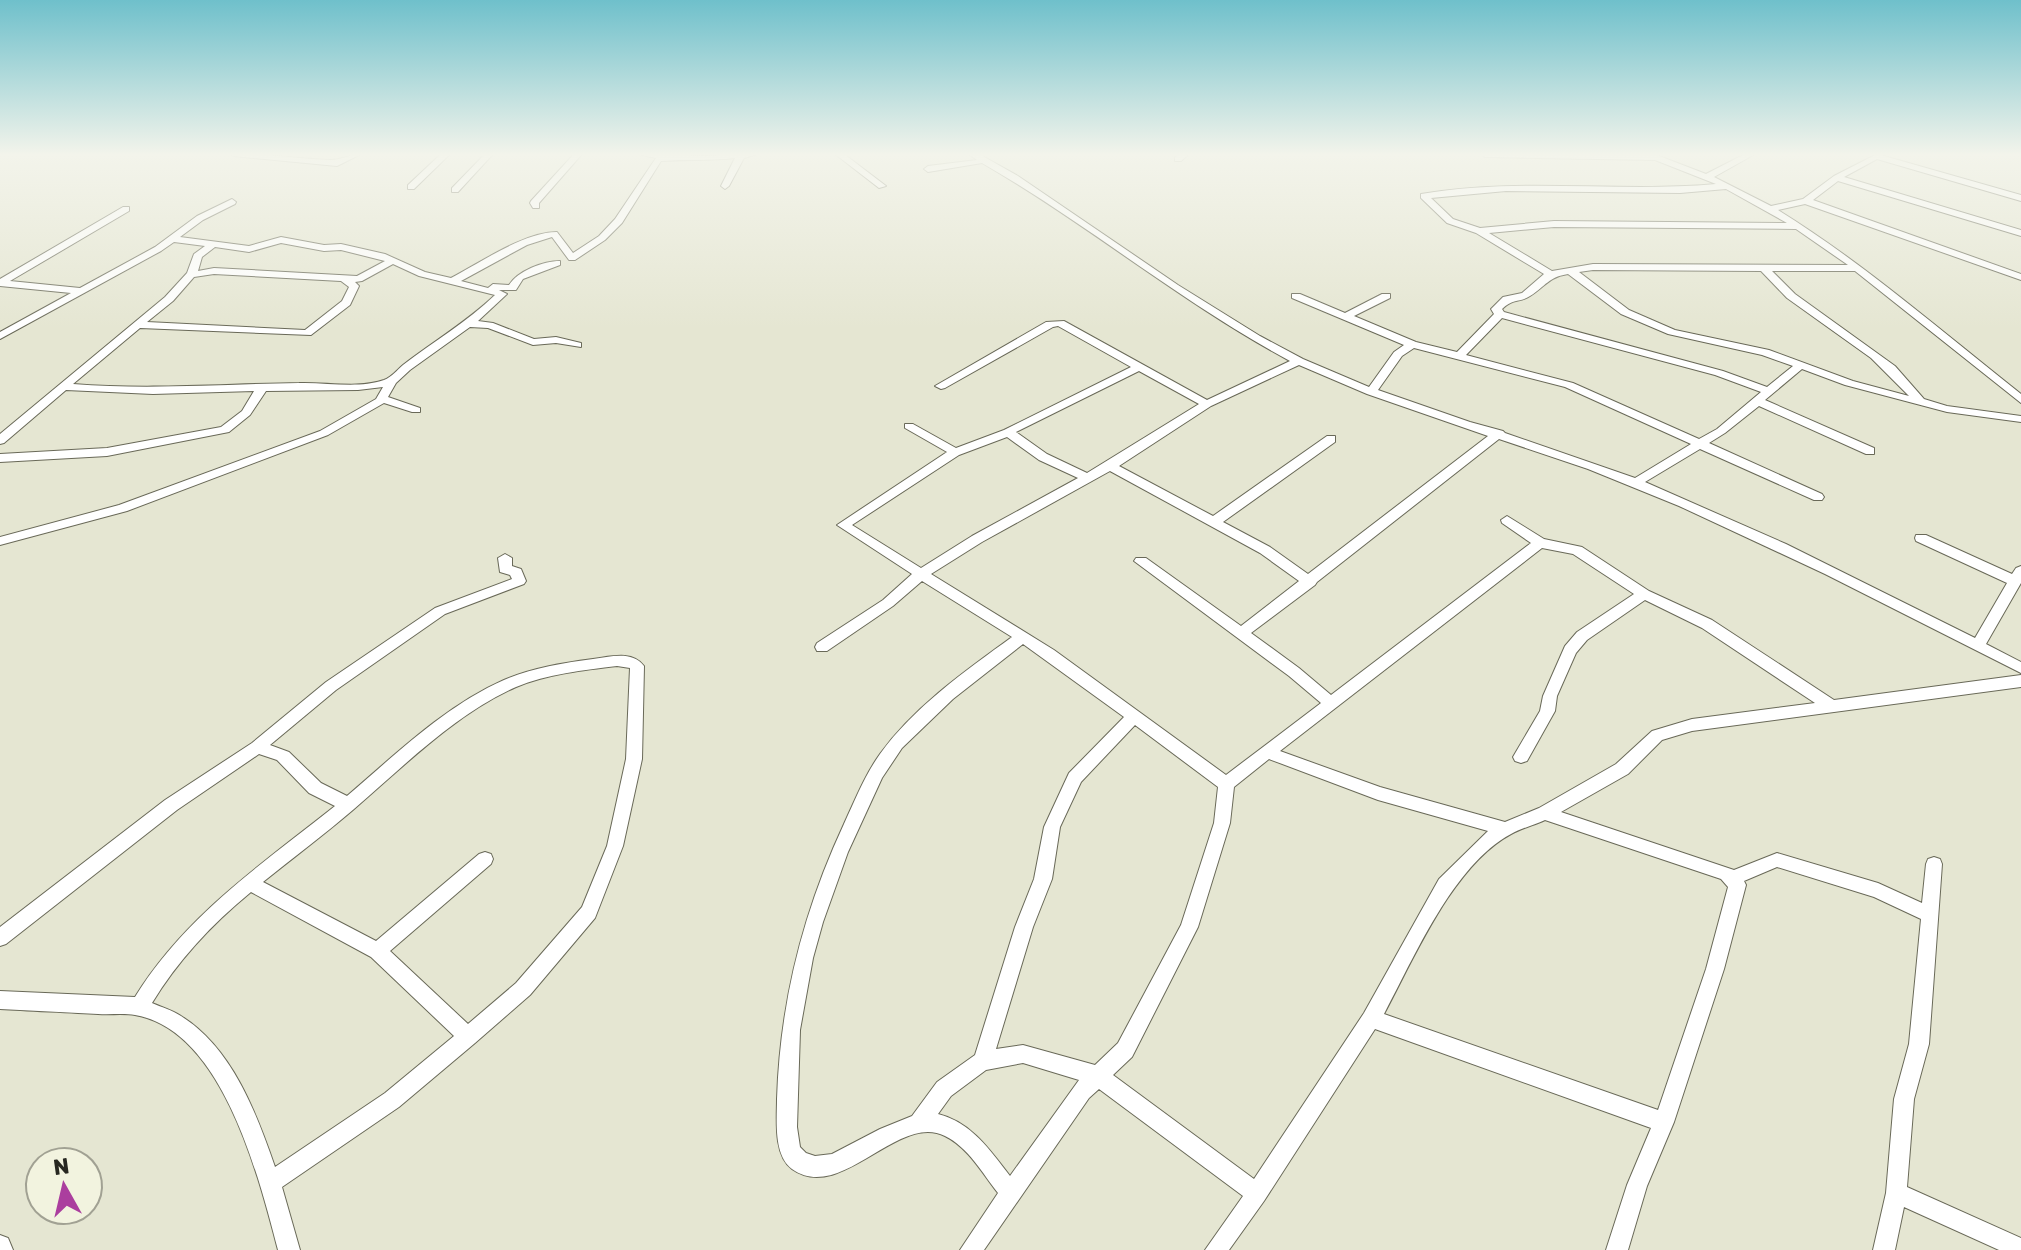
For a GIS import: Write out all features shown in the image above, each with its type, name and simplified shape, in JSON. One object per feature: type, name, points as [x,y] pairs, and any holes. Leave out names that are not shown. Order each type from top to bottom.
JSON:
[{"type":"street","points":[[82,291],[0,283],[120,212]]},
{"type":"street","points":[[0,336],[174,239],[211,212]]},
{"type":"street","points":[[458,280],[554,234],[572,258],[595,244],[624,212]]},
{"type":"street","points":[[1069,212],[1205,307],[1298,361],[1419,411],[1499,433],[1635,483],[2021,668]]},
{"type":"street","points":[[1440,212],[1445,218],[1479,231],[1550,274]]},
{"type":"street","points":[[1774,212],[1856,268],[2021,400]]},
{"type":"street","points":[[1838,212],[2021,277]]},
{"type":"street","points":[[1952,212],[2021,233]]},
{"type":"street","points":[[1479,231],[1554,224],[1797,226]]},
{"type":"street","points":[[174,239],[257,249],[281,240],[324,248],[341,247],[394,260],[422,274],[512,288],[519,277],[557,263]]},
{"type":"street","points":[[0,440],[138,325],[191,275],[198,264],[197,256],[215,243]]},
{"type":"street","points":[[191,275],[214,271],[366,278],[394,260]]},
{"type":"street","points":[[1770,392],[1719,373],[1500,314],[1496,309],[1501,302],[1525,295],[1550,274],[1636,264],[1765,269],[1856,268]]},
{"type":"street","points":[[1765,269],[1790,295],[1848,333],[1883,361],[1920,402]]},
{"type":"street","points":[[1572,272],[1602,298],[1647,324],[1705,341],[1765,352],[1947,409],[2021,419]]},
{"type":"street","points":[[138,325],[307,333],[348,301],[354,286],[345,279]]},
{"type":"street","points":[[0,541],[94,518],[285,450],[352,419],[384,389],[502,294],[458,280]]},
{"type":"street","points":[[1296,296],[1412,344],[1569,385],[1818,497]]},
{"type":"street","points":[[1347,316],[1386,296]]},
{"type":"street","points":[[1459,356],[1500,314]]},
{"type":"street","points":[[941,386],[1055,323],[1064,324],[1207,404]]},
{"type":"street","points":[[467,324],[489,325],[533,342],[556,340],[577,345]]},
{"type":"street","points":[[1371,392],[1398,354],[1412,344]]},
{"type":"street","points":[[822,647],[888,603],[921,574],[1110,466],[1207,404],[1298,361]]},
{"type":"street","points":[[1635,483],[1697,443],[1710,439],[1801,365]]},
{"type":"street","points":[[1139,367],[1008,432],[955,452],[843,523],[844,528],[1101,689],[1226,784]]},
{"type":"street","points":[[64,387],[137,392],[262,388],[384,389],[416,410]]},
{"type":"street","points":[[0,458],[107,452],[225,430],[246,413],[262,388]]},
{"type":"street","points":[[1758,401],[1870,451]]},
{"type":"street","points":[[909,426],[955,452]]},
{"type":"street","points":[[1008,432],[1043,457],[1087,478]]},
{"type":"street","points":[[1240,634],[1499,433]]},
{"type":"street","points":[[1214,522],[1331,439]]},
{"type":"street","points":[[1110,466],[1265,550],[1310,582]]},
{"type":"street","points":[[1507,520],[1540,543],[1577,550],[1644,594],[1707,624],[1831,706]]},
{"type":"street","points":[[1921,538],[2018,576],[1978,646]]},
{"type":"street","points":[[971,1250],[1009,1191],[1082,1091],[1125,1050],[1189,927],[1222,823],[1226,784],[1540,543]]},
{"type":"street","points":[[0,938],[171,805],[257,747],[331,686],[440,611],[490,590],[515,585],[519,581],[516,572],[505,569],[505,558]]},
{"type":"street","points":[[1141,561],[1332,704]]},
{"type":"street","points":[[1521,757],[1547,711],[1570,650],[1582,636],[1644,594]]},
{"type":"street","points":[[1021,638],[980,667],[885,758],[830,870],[798,978],[787,1088],[787,1124],[796,1159],[820,1166],[837,1161],[920,1121],[944,1089],[983,1061],[1023,1054],[1098,1076],[1257,1194]]},
{"type":"street","points":[[139,1007],[151,985],[194,935],[388,768],[498,689],[549,671],[624,660],[637,666],[634,759],[615,846],[589,912],[523,989],[468,1036],[392,1100],[270,1183]]},
{"type":"street","points":[[1216,1250],[1257,1194],[1371,1019],[1445,884],[1487,841],[1505,829],[1545,813],[1622,769],[1657,735],[1692,725],[2021,681]]},
{"type":"street","points":[[983,1061],[1024,927],[1043,879],[1052,827],[1075,778],[1134,717]]},
{"type":"street","points":[[257,747],[283,756],[315,788],[347,804]]},
{"type":"street","points":[[1269,753],[1378,793],[1505,829]]},
{"type":"street","points":[[1545,813],[1732,878],[1737,885],[1715,969],[1664,1122],[1637,1185],[1617,1250]]},
{"type":"street","points":[[377,951],[485,859]]},
{"type":"street","points":[[1732,878],[1777,860],[1878,891],[1929,914]]},
{"type":"street","points":[[1884,1250],[1896,1193],[1904,1099],[1919,1044],[1934,864]]},
{"type":"street","points":[[252,884],[377,951],[468,1036]]},
{"type":"street","points":[[0,1000],[139,1007],[165,1018],[188,1034],[220,1064],[243,1110],[270,1183],[289,1250]]},
{"type":"street","points":[[1371,1019],[1664,1122]]},
{"type":"street","points":[[920,1121],[942,1124],[961,1135],[1009,1191]]},
{"type":"street","points":[[1896,1193],[2021,1249]]}]
